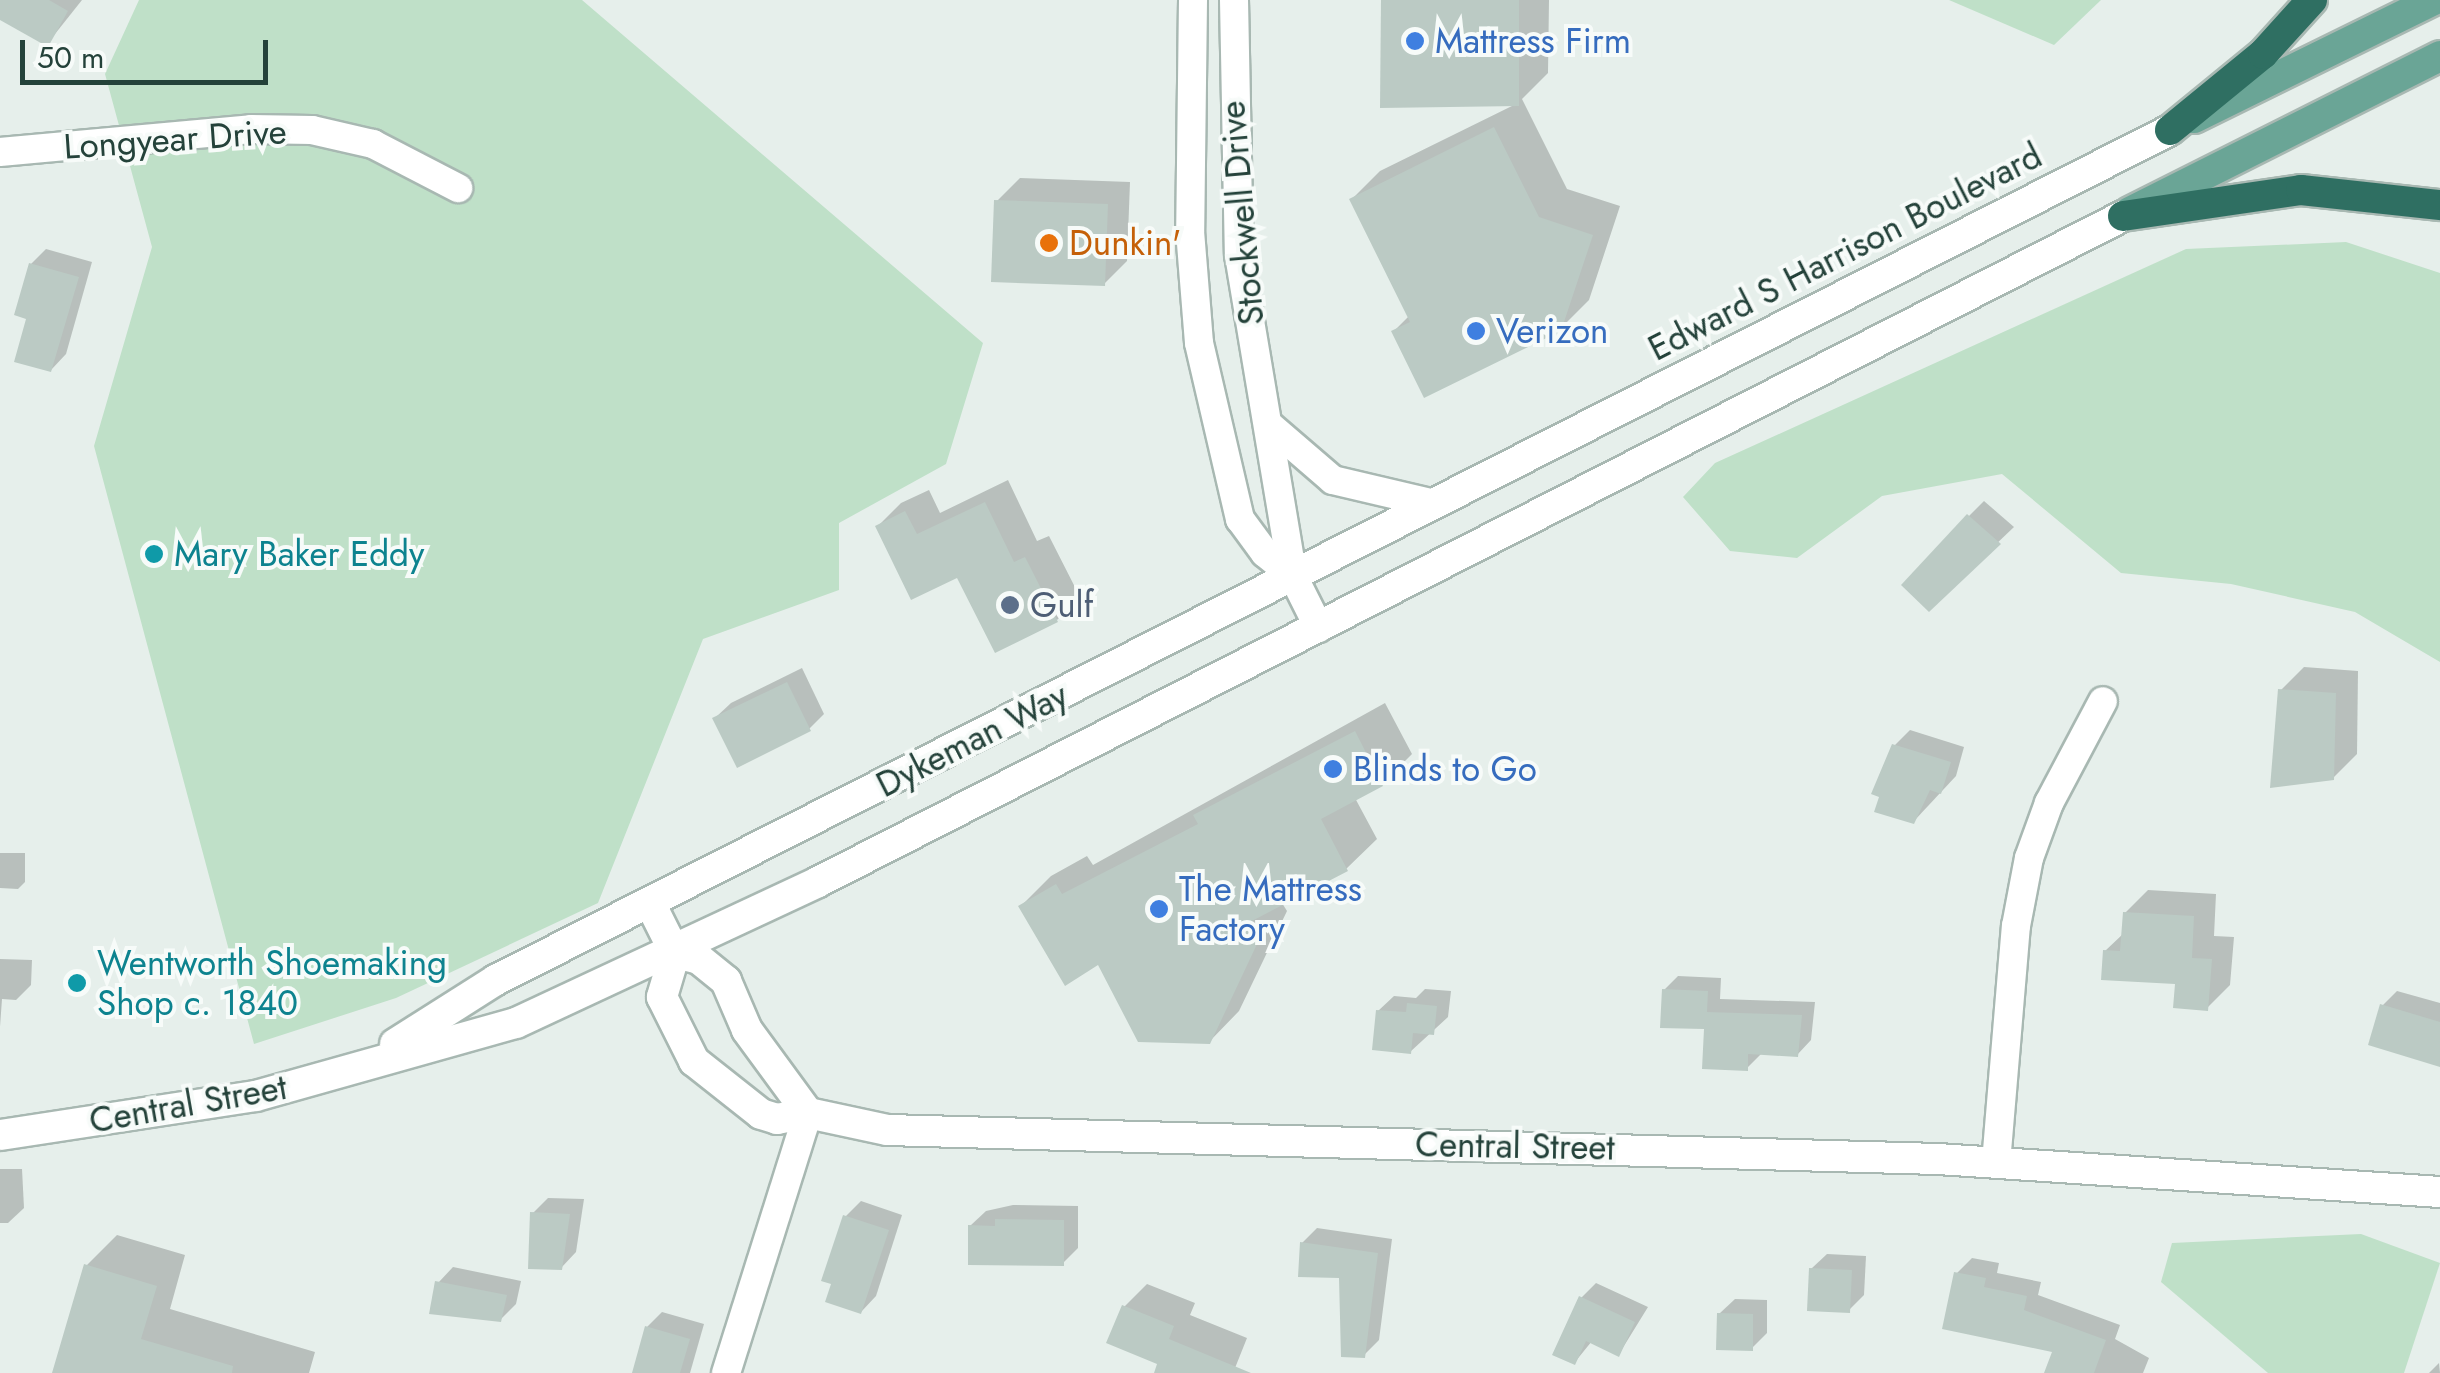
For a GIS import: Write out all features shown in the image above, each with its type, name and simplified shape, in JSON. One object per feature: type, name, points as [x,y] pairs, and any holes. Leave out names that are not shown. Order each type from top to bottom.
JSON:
[{"type":"highway","points":[[2170,130],[2263,54],[2312,0]]},
{"type":"highway","points":[[2123,216],[2302,190],[2440,205]]},
{"type":"main road","name":"Edward S Harrison Boulevard","points":[[1293,576],[2434,0]]},
{"type":"main road","points":[[1319,628],[2440,56]]},
{"type":"main road","name":"Dykeman Way","points":[[651,905],[1293,576]]},
{"type":"main road","name":"Dykeman Way","points":[[675,953],[1319,628]]},
{"type":"main road","points":[[651,905],[675,953],[699,959],[726,981],[747,1030],[808,1113]]},
{"type":"main road","name":"Central Street","points":[[372,1060],[496,980],[651,905]]},
{"type":"main road","name":"Central Street","points":[[0,1134],[256,1096],[372,1060],[516,1023],[675,953]]},
{"type":"main road","name":"Central Street","points":[[675,953],[662,997],[694,1060],[761,1114],[778,1119],[808,1113],[919,1133],[1996,1162],[2440,1192]]},
{"type":"street","name":"Stockwell Drive","points":[[1193,0],[1190,231],[1202,360],[1240,519],[1265,553],[1293,576]]},
{"type":"street","name":"Stockwell Drive","points":[[1234,0],[1234,205],[1293,576],[1319,628]]},
{"type":"street","name":"Longyear Drive","points":[[0,152],[250,129],[312,130],[372,144],[458,188]]},
{"type":"street","points":[[1269,425],[1333,480],[1431,503]]},
{"type":"street","points":[[1996,1162],[2016,926],[2029,858],[2049,802],[2103,701]]},
{"type":"street","points":[[726,1373],[808,1113]]},
{"type":"green space","points":[[139,0],[582,0],[983,343],[946,464],[839,523],[839,590],[703,639],[598,903],[396,998],[254,1044],[94,446],[152,247],[105,74]]},
{"type":"green space","points":[[1949,0],[2101,0],[2054,45]]},
{"type":"green space","points":[[2346,242],[2440,273],[2440,662],[2355,612],[2231,584],[2121,573],[2002,474],[1882,496],[1797,558],[1730,551],[1683,497],[1715,463],[2186,249]]},
{"type":"green space","points":[[2361,1234],[2440,1263],[2404,1373],[2268,1373],[2161,1282],[2172,1243]]},
{"type":"building","points":[[0,0],[49,0],[68,11],[48,47],[0,20]]},
{"type":"building","points":[[1381,0],[1519,0],[1519,106],[1380,108]]},
{"type":"building","points":[[1494,127],[1539,217],[1593,235],[1561,331],[1424,398],[1391,331],[1410,322],[1349,199]]},
{"type":"building","name":"Dunkin'","points":[[994,200],[1108,204],[1105,286],[991,282]]},
{"type":"building","points":[[29,263],[79,277],[51,372],[14,362],[26,319],[14,315]]},
{"type":"building","points":[[985,502],[1014,562],[1025,557],[1058,622],[995,653],[957,578],[911,600],[875,526],[905,511],[917,534]]},
{"type":"building","points":[[1967,514],[2001,544],[1929,612],[1901,585]]},
{"type":"building","points":[[787,682],[811,731],[737,768],[712,718]]},
{"type":"building","points":[[2278,689],[2336,693],[2334,780],[2270,788]]},
{"type":"building","points":[[1355,731],[1383,786],[1321,819],[1348,871],[1248,923],[1258,942],[1210,1044],[1138,1042],[1098,965],[1065,986],[1018,906],[1056,884],[1062,894],[1198,824],[1193,815]]},
{"type":"building","points":[[1892,744],[1951,762],[1941,794],[1930,790],[1914,824],[1874,812],[1879,797],[1871,794]]},
{"type":"building","points":[[2123,912],[2194,916],[2192,958],[2212,959],[2208,1011],[2173,1008],[2175,984],[2101,980],[2103,950],[2120,951]]},
{"type":"building","points":[[1662,989],[1708,991],[1707,1012],[1802,1015],[1798,1057],[1748,1054],[1748,1071],[1702,1069],[1704,1029],[1660,1028]]},
{"type":"building","points":[[1407,1003],[1437,1006],[1434,1035],[1413,1033],[1411,1054],[1372,1050],[1376,1010],[1406,1012]]},
{"type":"building","points":[[2380,1004],[2440,1022],[2440,1067],[2368,1045]]},
{"type":"building","points":[[530,1212],[570,1214],[562,1270],[528,1269]]},
{"type":"building","points":[[843,1215],[889,1230],[861,1314],[825,1302],[831,1284],[821,1281]]},
{"type":"building","points":[[995,1219],[1064,1220],[1064,1266],[968,1265],[968,1225],[995,1226]]},
{"type":"building","points":[[1300,1242],[1378,1253],[1365,1358],[1341,1357],[1339,1278],[1298,1277]]},
{"type":"building","points":[[84,1264],[157,1286],[141,1339],[233,1366],[232,1373],[52,1373]]},
{"type":"building","points":[[1809,1268],[1852,1270],[1850,1313],[1807,1311]]},
{"type":"building","points":[[1954,1272],[1986,1278],[1984,1287],[2027,1296],[2024,1310],[2106,1340],[2094,1373],[2044,1373],[2052,1352],[1942,1329]]},
{"type":"building","points":[[435,1281],[507,1295],[501,1322],[429,1314]]},
{"type":"building","points":[[1579,1296],[1635,1322],[1619,1357],[1586,1341],[1575,1365],[1552,1355]]},
{"type":"building","points":[[1122,1305],[1174,1326],[1169,1339],[1251,1373],[1154,1373],[1157,1364],[1106,1343]]},
{"type":"building","points":[[1717,1313],[1753,1314],[1753,1351],[1716,1350]]},
{"type":"building","points":[[645,1326],[690,1339],[680,1373],[632,1373]]},
{"type":"place","name":"Mattress Firm","points":[[1415,41]]},
{"type":"place","name":"Dunkin'","points":[[1049,243]]},
{"type":"place","name":"Verizon","points":[[1476,331]]},
{"type":"place","name":"Mary Baker Eddy","points":[[154,554]]},
{"type":"place","name":"Gulf","points":[[1010,605]]},
{"type":"place","name":"Blinds to Go","points":[[1333,769]]},
{"type":"place","name":"The Mattress Factory","points":[[1159,909]]},
{"type":"place","name":"Wentworth Shoemaking Shop c. 1840","points":[[77,983]]}]
